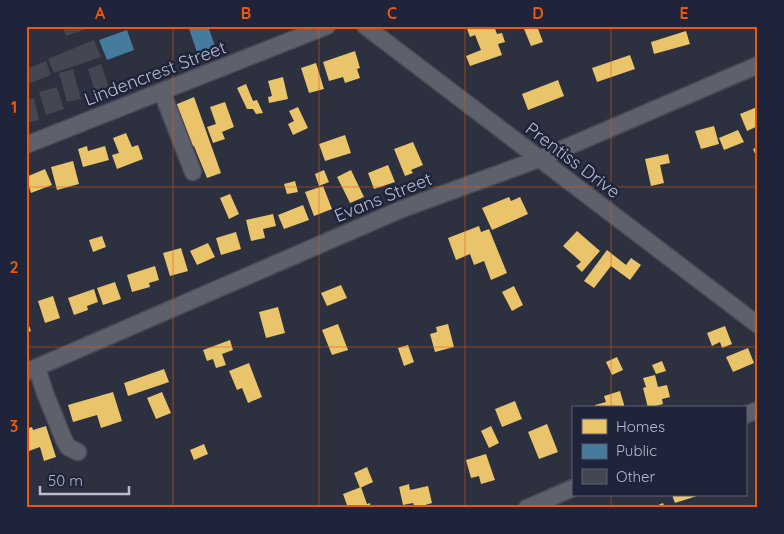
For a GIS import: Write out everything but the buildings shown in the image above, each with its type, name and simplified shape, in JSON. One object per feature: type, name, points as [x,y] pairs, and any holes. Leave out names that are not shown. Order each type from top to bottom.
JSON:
[{"type":"street","name":"Lindencrest Street","points":[[26,145],[327,26]]},
{"type":"street","name":"Prentiss Drive","points":[[365,26],[758,325]]},
{"type":"street","name":"Evans Street","points":[[31,370],[402,209],[539,158],[758,64]]},
{"type":"street","points":[[162,92],[192,172]]},
{"type":"street","points":[[31,370],[45,393],[68,447],[78,452]]},
{"type":"street","points":[[746,415],[758,410]]},
{"type":"street","points":[[527,508],[572,488]]}]
